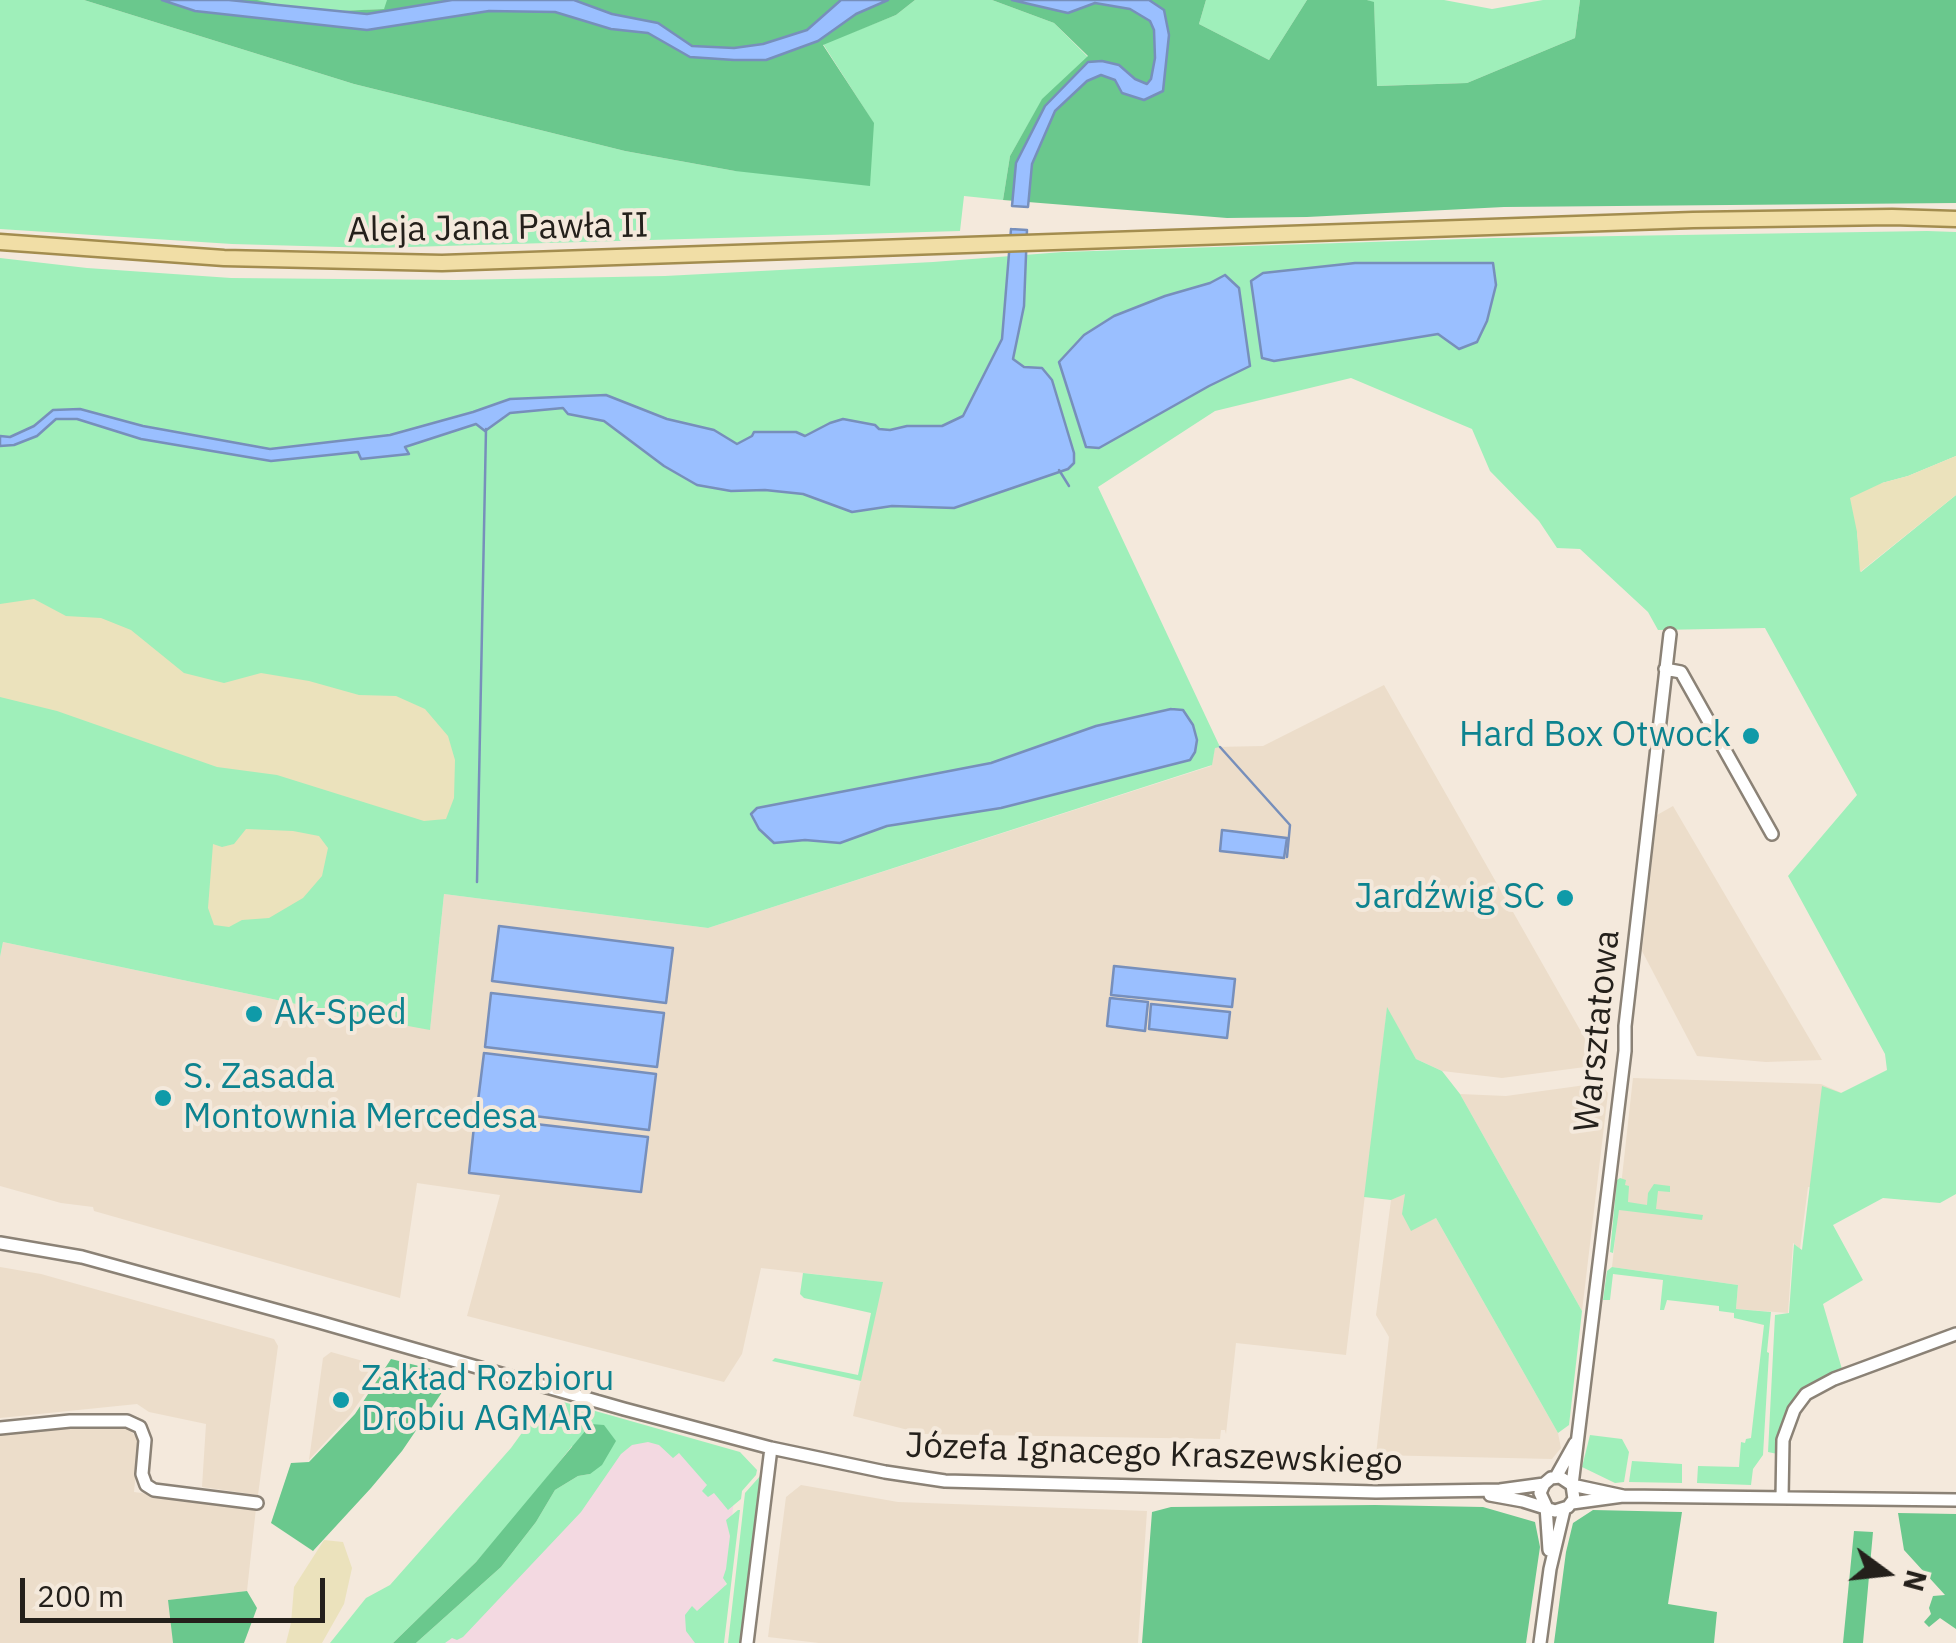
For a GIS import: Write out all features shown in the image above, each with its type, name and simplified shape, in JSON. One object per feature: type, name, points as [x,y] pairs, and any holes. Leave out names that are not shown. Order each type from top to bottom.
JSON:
[{"type":"main road","name":"Aleja Jana Pawła II","points":[[0,242],[224,258],[442,263],[1674,220],[1956,218]]},
{"type":"street","name":"Warsztatowa","points":[[1572,1485],[1625,1051],[1670,634]]},
{"type":"street","points":[[1666,670],[1681,672],[1772,834]]},
{"type":"street","name":"Józefa Ignacego Kraszewskiego","points":[[0,1243],[82,1258],[624,1409],[771,1448],[885,1472],[945,1481],[1450,1492],[1504,1490],[1550,1480]]},
{"type":"street","points":[[1782,1498],[1783,1440],[1794,1410],[1806,1394],[1834,1379],[1956,1334]]},
{"type":"street","points":[[0,1428],[70,1421],[127,1421],[140,1427],[146,1440],[142,1474],[146,1485],[154,1490],[258,1503]]},
{"type":"street","name":"Warsztatowa","points":[[1550,1480],[1580,1434]]},
{"type":"street","points":[[747,1643],[771,1448]]},
{"type":"street","points":[[1540,1643],[1550,1569],[1575,1494],[1565,1478],[1550,1480],[1541,1498],[1546,1506],[1550,1569]]},
{"type":"street","points":[[1572,1485],[1623,1496]]},
{"type":"street","name":"Józefa Ignacego Kraszewskiego","points":[[1450,1492],[1546,1506]]},
{"type":"street","points":[[1546,1506],[1555,1510],[1623,1496],[1956,1500]]},
{"type":"shaded area","points":[[1384,685],[1600,1065],[1502,1078],[1442,1071],[1416,1059],[1387,1009],[1346,1355],[1236,1343],[1226,1434],[1221,1430],[1220,1439],[924,1434],[853,1416],[882,1282],[761,1268],[742,1354],[724,1382],[467,1316],[500,1195],[417,1183],[400,1298],[94,1211],[93,1207],[61,1203],[0,1186],[3,942],[430,1029],[444,894],[708,928],[1211,766],[1215,747],[1263,746]]},
{"type":"shaded area","points":[[1673,806],[1822,1060],[1766,1062],[1697,1056],[1642,951],[1657,815]]},
{"type":"shaded area","points":[[1633,1078],[1821,1084],[1895,1116],[1906,1200],[1808,1187],[1800,1249],[1793,1243],[1788,1313],[1736,1309],[1738,1285],[1612,1267]]},
{"type":"shaded area","points":[[1600,1083],[1608,1093],[1582,1311],[1460,1094],[1506,1096]]},
{"type":"shaded area","points":[[1406,1193],[1411,1230],[1436,1218],[1558,1433],[1561,1448],[1552,1459],[1376,1455],[1389,1337],[1376,1315],[1391,1200]]},
{"type":"shaded area","points":[[0,1267],[41,1274],[274,1339],[278,1346],[258,1495],[202,1487],[206,1424],[149,1412],[137,1404],[0,1418]]},
{"type":"shaded area","points":[[331,1352],[384,1367],[350,1415],[309,1460],[323,1358]]},
{"type":"shaded area","points":[[126,1425],[139,1441],[134,1492],[256,1508],[247,1591],[169,1600],[173,1643],[0,1643],[0,1435]]},
{"type":"shaded area","points":[[646,1433],[735,1487],[720,1643],[445,1643],[630,1435]]},
{"type":"shaded area","points":[[801,1485],[898,1502],[1147,1511],[1138,1643],[819,1643],[768,1637],[786,1497]]},
{"type":"green space","points":[[0,0],[84,0],[354,84],[625,151],[735,171],[873,122],[823,44],[896,15],[915,0],[992,0],[1054,23],[1088,57],[1042,100],[1010,156],[1003,200],[964,196],[960,231],[375,248],[232,244],[0,229]]},
{"type":"green space","points":[[84,0],[257,0],[317,12],[384,9],[387,0],[915,0],[896,15],[823,45],[874,123],[870,186],[735,171],[625,151],[354,84]]},
{"type":"green space","points":[[253,0],[392,0],[384,9],[306,13]]},
{"type":"green space","points":[[992,0],[1206,0],[1199,24],[1269,60],[1307,0],[1367,0],[1374,2],[1377,86],[1467,83],[1575,38],[1580,0],[1956,0],[1956,203],[1504,207],[1227,218],[1003,200],[1010,156],[1042,99],[1088,56],[1054,23]]},
{"type":"green space","points":[[1206,0],[1307,0],[1269,60],[1199,24]]},
{"type":"green space","points":[[1367,0],[1444,0],[1492,9],[1543,0],[1580,0],[1575,38],[1467,83],[1376,86],[1374,3]]},
{"type":"green space","points":[[1956,232],[1956,456],[1882,483],[1857,531],[1861,572],[1956,495],[1956,1194],[1940,1203],[1883,1198],[1833,1225],[1863,1280],[1823,1304],[1844,1376],[1806,1394],[1782,1455],[1768,1452],[1775,1315],[1789,1313],[1794,1244],[1802,1250],[1822,1086],[1841,1093],[1887,1070],[1885,1054],[1788,876],[1857,795],[1765,628],[1658,630],[1648,612],[1580,549],[1557,548],[1539,521],[1490,471],[1472,429],[1351,378],[1215,411],[1098,487],[1220,747],[1215,748],[1212,765],[708,928],[444,894],[430,1030],[3,942],[0,957],[0,258],[231,278],[456,280],[665,276],[1063,252],[1494,238]]},
{"type":"green space","points":[[1387,1007],[1416,1059],[1442,1071],[1460,1094],[1582,1311],[1569,1425],[1558,1433],[1436,1218],[1411,1231],[1402,1214],[1405,1194],[1391,1200],[1364,1197]]},
{"type":"green space","points":[[1620,1178],[1629,1186],[1628,1202],[1647,1205],[1654,1184],[1670,1186],[1670,1192],[1658,1191],[1656,1209],[1703,1215],[1702,1220],[1619,1210],[1613,1253],[1610,1252]]},
{"type":"green space","points":[[1612,1267],[1738,1285],[1736,1309],[1771,1312],[1763,1455],[1753,1469],[1751,1485],[1697,1483],[1698,1466],[1739,1467],[1741,1442],[1751,1438],[1764,1325],[1734,1318],[1734,1313],[1719,1311],[1719,1306],[1667,1300],[1664,1310],[1660,1310],[1663,1280],[1613,1274],[1610,1300],[1603,1300],[1607,1271]]},
{"type":"green space","points":[[803,1273],[883,1282],[861,1381],[772,1361],[775,1358],[858,1375],[871,1313],[804,1298],[800,1294]]},
{"type":"green space","points":[[391,1359],[439,1371],[437,1383],[447,1385],[402,1451],[313,1551],[271,1523],[291,1463],[309,1462],[355,1414]]},
{"type":"green space","points":[[560,1401],[740,1452],[757,1470],[756,1475],[742,1491],[741,1499],[728,1510],[714,1493],[708,1497],[702,1491],[707,1485],[679,1453],[673,1458],[659,1445],[632,1445],[621,1454],[581,1512],[463,1637],[445,1643],[416,1643],[501,1567],[555,1490],[578,1476],[590,1474],[572,1446],[476,1562],[393,1643],[330,1643],[366,1598],[390,1585],[511,1448],[537,1412],[555,1414]]},
{"type":"green space","points":[[591,1424],[604,1425],[616,1441],[602,1465],[555,1490],[501,1567],[416,1643],[393,1643],[476,1562]]},
{"type":"green space","points":[[1590,1435],[1622,1439],[1629,1452],[1624,1482],[1615,1483],[1582,1467]]},
{"type":"green space","points":[[1632,1461],[1682,1464],[1682,1483],[1629,1482]]},
{"type":"green space","points":[[761,1475],[742,1640],[728,1643],[745,1493]]},
{"type":"green space","points":[[1171,1507],[1483,1507],[1535,1522],[1540,1547],[1526,1643],[1142,1643],[1152,1512]]},
{"type":"green space","points":[[738,1510],[724,1643],[695,1643],[686,1631],[685,1615],[692,1606],[697,1611],[727,1584],[723,1578],[730,1536],[726,1520]]},
{"type":"green space","points":[[1593,1510],[1682,1512],[1668,1604],[1717,1612],[1714,1643],[1554,1643],[1573,1523]]},
{"type":"green space","points":[[1898,1513],[1956,1514],[1956,1629],[1940,1618],[1929,1627],[1924,1622],[1931,1614],[1933,1596],[1945,1595],[1904,1550]]},
{"type":"green space","points":[[1854,1531],[1873,1532],[1863,1643],[1843,1643]]},
{"type":"green space","points":[[247,1591],[257,1608],[244,1643],[173,1643],[168,1600]]},
{"type":"sand","points":[[1956,456],[1956,495],[1860,572],[1850,498]]},
{"type":"sand","points":[[34,599],[66,616],[101,618],[131,630],[184,673],[224,683],[261,673],[359,695],[396,696],[425,709],[448,736],[455,760],[454,798],[446,819],[424,821],[277,775],[217,767],[57,711],[0,697],[0,604]]},
{"type":"sand","points":[[246,829],[319,836],[328,848],[322,876],[303,898],[269,918],[242,920],[229,927],[214,925],[208,908],[213,844],[234,844]]},
{"type":"sand","points":[[324,1540],[343,1542],[352,1568],[344,1604],[322,1643],[286,1643],[294,1587]]},
{"type":"water","points":[[162,0],[229,0],[367,14],[452,0],[574,0],[612,14],[658,23],[692,46],[734,48],[763,44],[807,30],[841,0],[888,0],[856,14],[818,41],[766,60],[734,60],[690,57],[648,33],[611,29],[555,12],[489,11],[367,30],[195,11]]},
{"type":"water","points":[[1012,0],[1149,0],[1164,10],[1169,35],[1163,91],[1144,100],[1122,93],[1115,80],[1101,75],[1087,81],[1055,111],[1032,164],[1028,207],[1012,206],[1016,163],[1045,106],[1088,62],[1119,65],[1147,84],[1155,58],[1154,30],[1150,21],[1130,9],[1095,3],[1068,13]]},
{"type":"water","points":[[1011,229],[1027,230],[1024,306],[1013,359],[1024,367],[1042,368],[1052,380],[1074,463],[1068,469],[954,508],[892,506],[852,512],[803,494],[731,491],[697,485],[664,466],[604,421],[568,414],[563,408],[510,413],[485,431],[476,424],[405,447],[409,454],[361,459],[358,452],[271,461],[141,439],[77,419],[56,419],[37,436],[0,446],[0,436],[10,437],[34,426],[53,410],[80,409],[143,426],[270,449],[390,435],[510,399],[606,395],[667,419],[714,430],[737,444],[754,432],[796,432],[805,436],[843,419],[890,430],[942,426],[963,416],[1002,339]]},
{"type":"water","points":[[1355,263],[1493,263],[1496,285],[1477,342],[1459,349],[1438,334],[1274,361],[1262,358],[1251,281],[1263,273]]},
{"type":"water","points":[[1225,275],[1239,288],[1250,366],[1099,448],[1086,447],[1059,362],[1084,335],[1114,316]]},
{"type":"water","points":[[1171,709],[1183,710],[1193,725],[1197,740],[1190,760],[1001,808],[887,826],[840,843],[774,843],[759,829],[751,814],[757,808],[991,763],[1096,726]]},
{"type":"water","points":[[1222,830],[1287,838],[1284,858],[1220,851]]},
{"type":"water","points":[[499,926],[673,948],[666,1003],[492,981]]},
{"type":"water","points":[[1114,966],[1235,979],[1232,1007],[1111,995]]},
{"type":"water","points":[[491,993],[664,1013],[657,1067],[485,1047]]},
{"type":"water","points":[[1110,998],[1148,1002],[1145,1031],[1107,1026]]},
{"type":"water","points":[[1151,1004],[1230,1012],[1227,1038],[1149,1029]]},
{"type":"water","points":[[484,1053],[656,1074],[649,1130],[477,1109]]},
{"type":"water","points":[[475,1117],[648,1137],[641,1192],[469,1173]]},
{"type":"waterway","points":[[477,882],[486,429]]},
{"type":"waterway","points":[[1059,470],[1069,486]]},
{"type":"waterway","points":[[1220,747],[1290,825],[1287,857]]},
{"type":"place","name":"Hard Box Otwock","points":[[1751,736]]},
{"type":"place","name":"Jardźwig SC","points":[[1565,898]]},
{"type":"place","name":"Ak-Sped","points":[[254,1014]]},
{"type":"place","name":"S. Zasada Montownia Mercedesa","points":[[163,1098]]},
{"type":"place","name":"Zakład Rozbioru Drobiu AGMAR","points":[[341,1400]]}]
